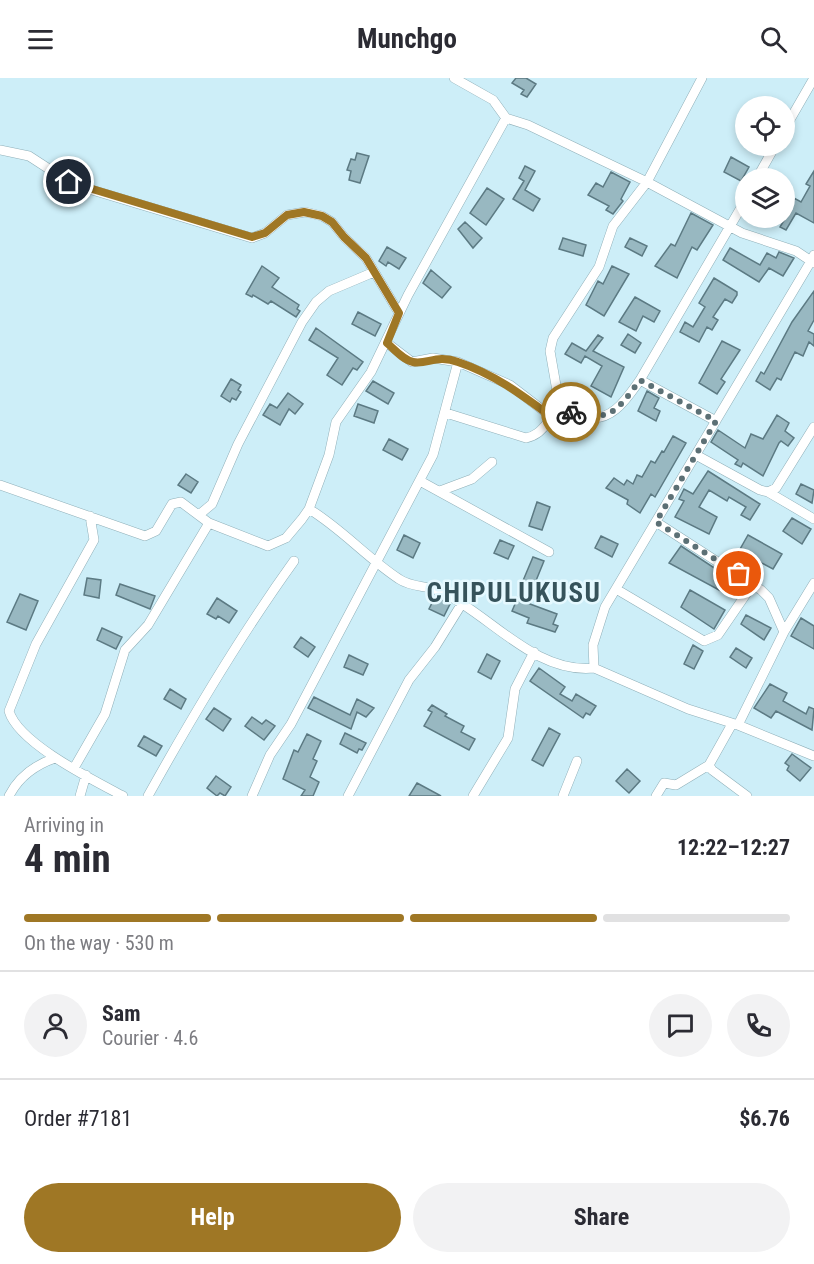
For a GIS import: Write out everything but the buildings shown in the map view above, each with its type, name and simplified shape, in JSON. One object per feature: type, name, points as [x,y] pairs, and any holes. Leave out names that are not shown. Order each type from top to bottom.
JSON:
[{"type":"street","points":[[454,78],[493,100],[506,118],[528,125],[647,182],[759,240],[796,251],[813,260],[616,589],[597,626],[593,645],[594,668]]},
{"type":"street","points":[[557,416],[550,351],[553,338],[600,267],[613,225],[647,182],[702,78]]},
{"type":"street","points":[[795,114],[809,95],[814,78]]},
{"type":"street","points":[[0,485],[145,536],[156,531],[166,512],[176,501],[229,533],[273,547],[286,538],[309,509],[329,454],[336,422],[371,372],[387,343],[399,313],[506,118]]},
{"type":"street","points":[[0,150],[29,156],[76,185],[252,237],[265,233],[287,215],[304,212],[322,216],[332,222],[366,258],[399,313]]},
{"type":"street","points":[[446,413],[526,438],[539,434],[557,416],[570,412],[586,418],[606,417],[617,409],[640,380],[735,218]]},
{"type":"street","points":[[200,514],[212,504],[238,444],[281,361],[316,302],[329,291],[374,272]]},
{"type":"street","points":[[387,343],[412,362],[433,358],[458,362],[510,385],[557,416]]},
{"type":"street","points":[[252,796],[270,755],[291,724],[317,671],[352,613],[375,562],[433,455],[458,362]]},
{"type":"street","points":[[640,380],[716,421]]},
{"type":"street","points":[[768,492],[776,488],[814,427]]},
{"type":"street","points":[[696,455],[760,490],[768,492],[814,519]]},
{"type":"street","points":[[440,492],[472,479],[492,462]]},
{"type":"street","points":[[420,481],[549,552]]},
{"type":"street","points":[[309,509],[340,530],[375,562],[405,583],[432,588],[534,652],[569,669],[594,668],[688,709],[735,724],[814,756]]},
{"type":"street","points":[[90,516],[94,540],[36,644],[9,711],[11,717],[39,747],[123,796]]},
{"type":"street","points":[[656,522],[753,584],[770,598],[784,632]]},
{"type":"street","points":[[74,768],[105,714],[125,650],[148,626],[209,523]]},
{"type":"street","points":[[148,796],[204,696],[255,615],[294,561]]},
{"type":"street","points":[[656,796],[664,783],[676,785],[709,765],[735,724],[784,632],[814,582]]},
{"type":"street","points":[[616,589],[704,641],[718,635],[753,584]]},
{"type":"street","points":[[348,796],[409,680],[435,647],[461,605]]},
{"type":"street","points":[[473,796],[508,738],[515,689],[534,652]]},
{"type":"street","points":[[9,796],[29,771],[40,763],[55,758]]},
{"type":"street","points":[[562,796],[577,761]]},
{"type":"street","points":[[709,765],[712,770],[747,796]]},
{"type":"street","points":[[80,796],[86,775]]},
{"type":"way so far","points":[[571,412],[586,418],[606,417],[617,409],[640,380],[716,421],[656,522],[739,574]]},
{"type":"district","name":"CHIPULUKUSU","points":[[514,593]]},
{"type":"route","points":[[69,182],[229,232],[252,237],[265,233],[287,215],[304,212],[322,216],[332,222],[366,258],[386,288],[399,313],[387,343],[407,360],[418,362],[433,358],[446,358],[500,379],[553,418],[571,412]]}]
